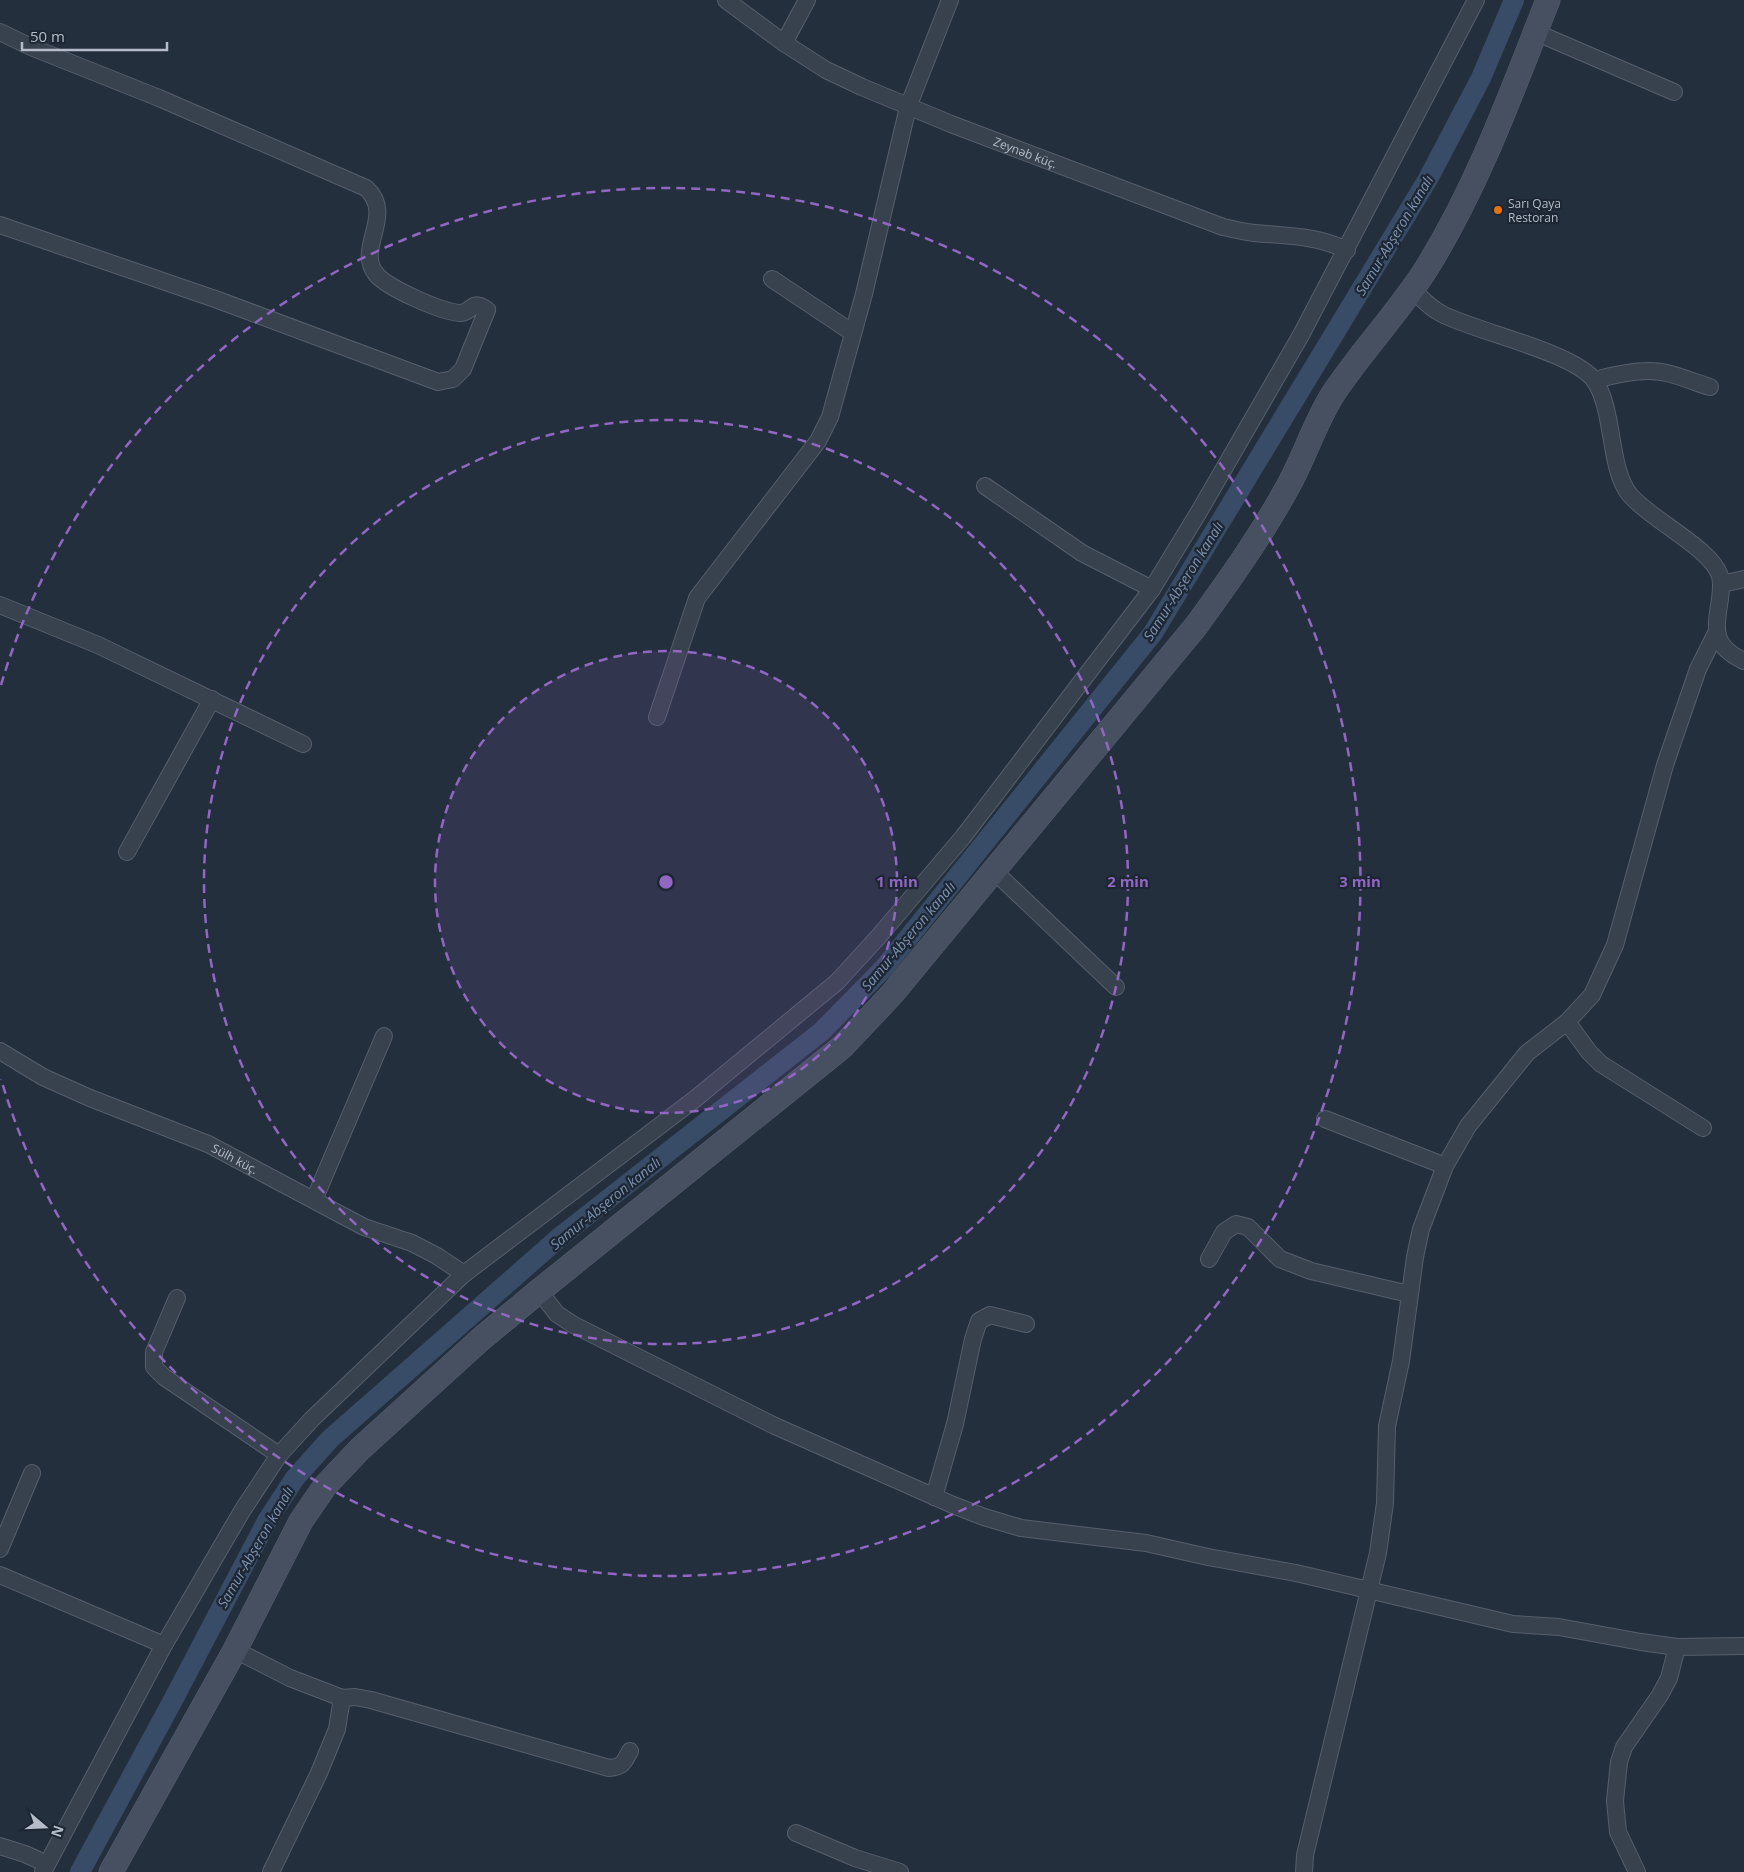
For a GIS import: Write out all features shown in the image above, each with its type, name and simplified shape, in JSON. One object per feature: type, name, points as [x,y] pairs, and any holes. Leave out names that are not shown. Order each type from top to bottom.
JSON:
[{"type":"street","name":"Zeynəb küç.","points":[[726,0],[784,43],[826,70],[908,108],[1223,227],[1252,233],[1288,234],[1315,238],[1346,250]]},
{"type":"street","points":[[784,43],[807,0]]},
{"type":"street","points":[[657,716],[697,598],[818,441],[830,417],[864,294],[908,108],[950,0]]},
{"type":"street","points":[[0,1846],[26,1854],[45,1868],[164,1645],[242,1511],[279,1455],[312,1419],[464,1274],[695,1099],[837,982],[879,936],[963,837],[1152,590],[1296,343],[1476,0]]},
{"type":"street","points":[[111,1872],[234,1650],[301,1521],[326,1486],[360,1449],[481,1339],[842,1047],[892,994],[1196,626],[1286,489],[1333,394],[1413,290],[1444,239],[1485,158],[1548,0]]},
{"type":"street","points":[[0,32],[31,47],[159,98],[366,188],[373,194],[376,201],[377,218],[369,256],[370,265],[376,275],[386,283],[432,305],[458,313],[465,312],[476,305],[487,310],[463,369],[453,379],[438,382],[218,300],[0,225]]},
{"type":"street","points":[[1535,32],[1674,92]]},
{"type":"street","points":[[772,279],[853,333]]},
{"type":"street","points":[[1304,1872],[1305,1855],[1378,1553],[1386,1503],[1387,1426],[1401,1361],[1409,1294],[1421,1229],[1445,1166],[1468,1126],[1527,1053],[1567,1022],[1592,995],[1615,945],[1665,765],[1698,669],[1716,633],[1722,584],[1715,566],[1702,553],[1639,504],[1625,489],[1599,389],[1586,372],[1555,356],[1461,323],[1429,306],[1413,290]]},
{"type":"street","points":[[1594,380],[1626,373],[1648,371],[1665,373],[1710,387]]},
{"type":"street","points":[[985,486],[1082,553],[1152,590]]},
{"type":"street","points":[[1722,584],[1744,579]]},
{"type":"street","points":[[0,605],[98,645],[303,744]]},
{"type":"street","points":[[1716,633],[1727,652],[1744,661]]},
{"type":"street","points":[[127,852],[212,700]]},
{"type":"street","points":[[994,871],[1116,986]]},
{"type":"street","points":[[1567,1022],[1589,1052],[1601,1064],[1703,1128]]},
{"type":"street","points":[[314,1200],[384,1036]]},
{"type":"street","name":"Sülh küç.","points":[[0,1051],[43,1076],[90,1098],[208,1144],[364,1227],[412,1243],[437,1256],[464,1274]]},
{"type":"street","points":[[1326,1119],[1445,1166]]},
{"type":"street","points":[[1209,1259],[1224,1232],[1236,1224],[1248,1227],[1280,1259],[1311,1271],[1409,1294]]},
{"type":"street","points":[[539,1291],[557,1314],[572,1324],[775,1426],[984,1517],[1021,1528],[1146,1543],[1208,1557],[1296,1573],[1475,1617],[1513,1624],[1559,1627],[1677,1647],[1744,1646]]},
{"type":"street","points":[[177,1298],[154,1352],[154,1367],[164,1377],[279,1455]]},
{"type":"street","points":[[934,1496],[955,1424],[973,1339],[979,1321],[990,1315],[1026,1324]]},
{"type":"street","points":[[0,1549],[32,1473]]},
{"type":"street","points":[[0,1575],[164,1645]]},
{"type":"street","points":[[1637,1872],[1618,1832],[1615,1801],[1619,1762],[1624,1747],[1660,1695],[1669,1678],[1677,1647]]},
{"type":"street","points":[[234,1650],[290,1678],[342,1698],[355,1697],[371,1700],[609,1768],[618,1767],[624,1762],[630,1751]]},
{"type":"street","points":[[271,1872],[319,1773],[337,1729],[342,1698]]},
{"type":"street","points":[[796,1833],[855,1858],[900,1872]]},
{"type":"waterway","name":"Samur-Abşeron kanalı","points":[[80,1872],[267,1521],[295,1478],[330,1439],[561,1236],[821,1032],[884,968],[1153,633],[1428,179],[1481,78],[1514,0]]},
{"type":"place","name":"Sarı Qaya Restoran","points":[[1498,210]]}]
